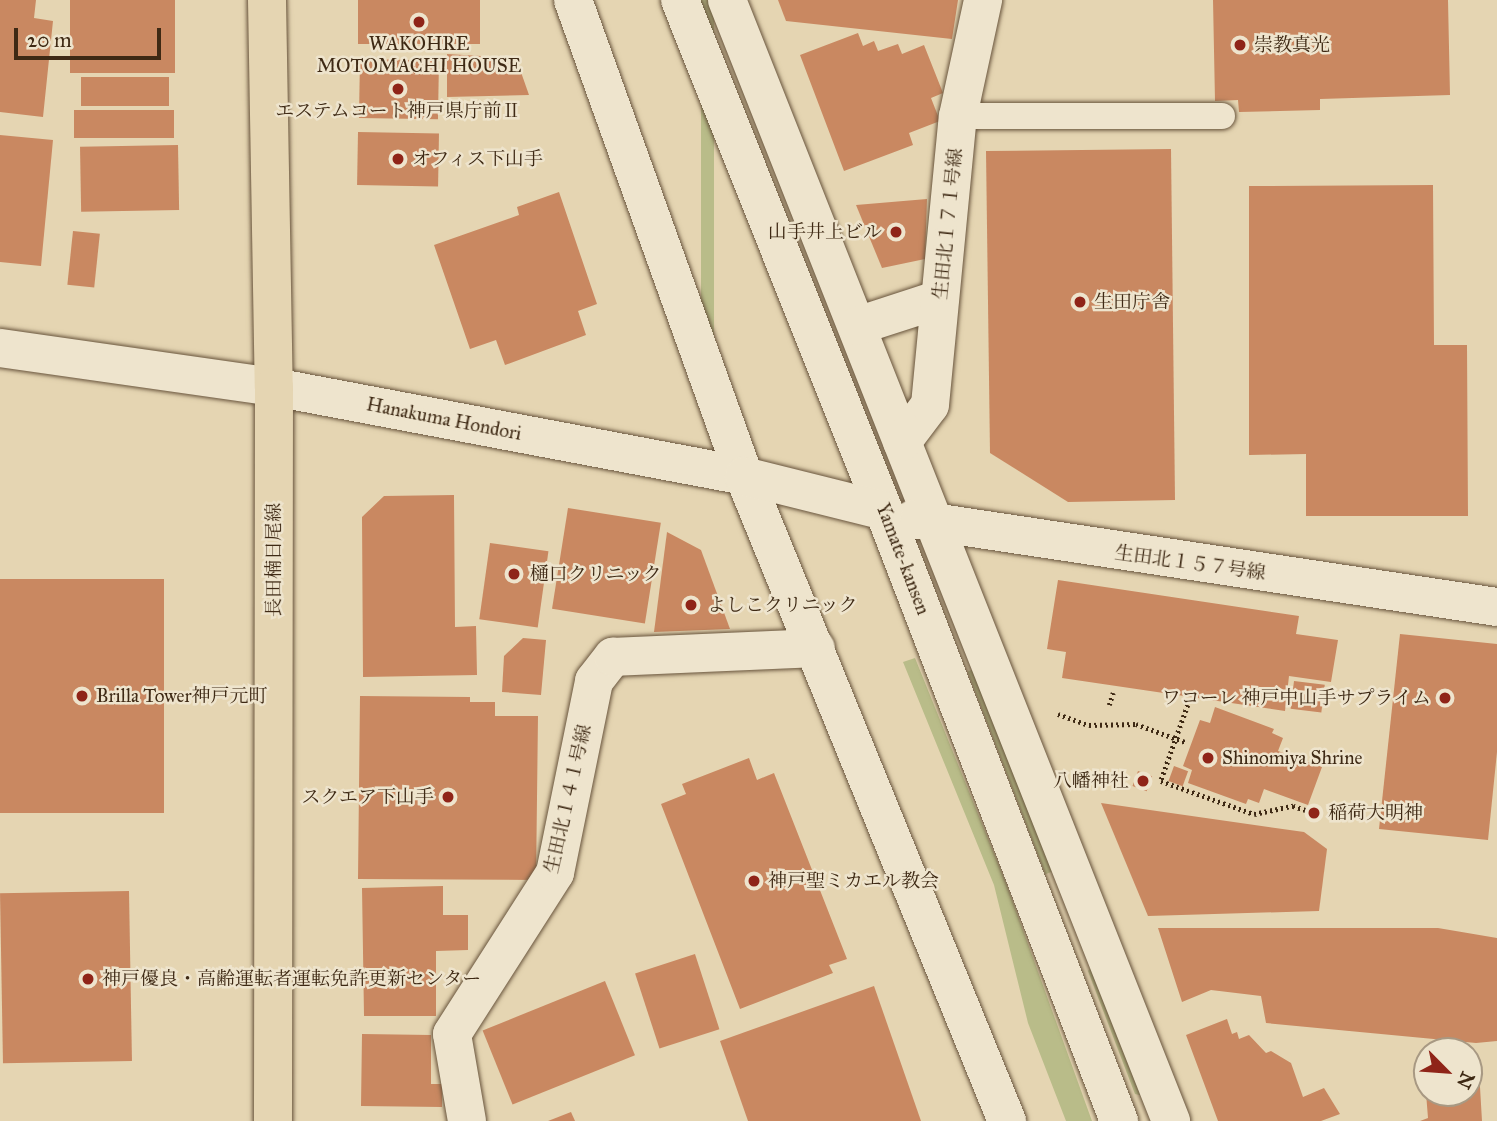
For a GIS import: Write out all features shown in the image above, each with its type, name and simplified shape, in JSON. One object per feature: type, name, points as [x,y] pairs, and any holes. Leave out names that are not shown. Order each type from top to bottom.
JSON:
[{"type":"main road","name":"長田楠日尾線","points":[[267,0],[274,387],[273,1121]]},
{"type":"street","points":[[573,0],[744,476],[1007,1121]]},
{"type":"street","name":"Yamate-kansen","points":[[680,0],[884,511],[1119,1121]]},
{"type":"street","points":[[727,0],[1171,1121]]},
{"type":"street","name":"生田北１７１号線","points":[[902,442],[930,405],[958,116],[983,0]]},
{"type":"street","points":[[858,326],[940,299]]},
{"type":"street","name":"Hanakuma Hondori","points":[[2,354],[274,387],[744,476],[884,511]]},
{"type":"street","name":"生田北１５７号線","points":[[884,511],[933,525],[1497,607]]},
{"type":"street","name":"生田北１４１号線","points":[[467,1121],[452,1034],[555,873],[594,681],[613,657],[816,648]]},
{"type":"lane","points":[[958,116],[1222,117]]},
{"type":"path","points":[[1109,705],[1113,693]]},
{"type":"path","points":[[1188,705],[1161,781],[1254,814],[1293,806],[1308,811]]},
{"type":"path","points":[[1057,713],[1089,725],[1136,724],[1185,742]]},
{"type":"green space","points":[[701,0],[714,0],[714,370],[701,370]]},
{"type":"green space","points":[[915,658],[1006,883],[1092,1121],[1066,1121],[1028,1023],[994,885],[903,662]]},
{"type":"green space","points":[[977,668],[1055,871],[1045,874],[968,672]]},
{"type":"green space","points":[[1095,962],[1144,1096],[1135,1094],[1088,971]]},
{"type":"building","points":[[0,0],[36,0],[34,18],[53,21],[43,117],[0,112]]},
{"type":"building","points":[[70,0],[175,0],[175,73],[70,73]]},
{"type":"building","name":"WAKOHRE MOTOMACHI HOUSE","points":[[358,0],[480,0],[480,44],[358,44]]},
{"type":"building","points":[[778,0],[958,0],[952,39],[786,21]]},
{"type":"building","points":[[1213,0],[1448,0],[1450,95],[1320,99],[1320,110],[1239,112],[1238,100],[1215,101]]},
{"type":"building","points":[[858,33],[863,46],[874,41],[878,51],[898,44],[902,54],[924,45],[943,93],[931,98],[940,121],[909,133],[913,145],[844,171],[800,55]]},
{"type":"building","points":[[447,54],[516,58],[529,95],[447,97]]},
{"type":"building","name":"エステムコート神戸県庁前Ⅱ","points":[[360,59],[439,60],[438,119],[359,118]]},
{"type":"building","points":[[81,77],[169,77],[169,106],[81,106]]},
{"type":"building","points":[[74,110],[174,110],[174,138],[74,138]]},
{"type":"building","name":"オフィス下山手","points":[[358,132],[439,133],[438,186],[357,185]]},
{"type":"building","points":[[0,135],[53,140],[41,266],[0,262]]},
{"type":"building","points":[[178,145],[179,210],[81,212],[80,147]]},
{"type":"building","name":"生田庁舎","points":[[1171,149],[1175,500],[1068,502],[990,453],[986,151]]},
{"type":"building","points":[[1433,185],[1434,345],[1467,345],[1468,516],[1306,516],[1306,454],[1249,455],[1249,186]]},
{"type":"building","points":[[559,192],[597,304],[578,311],[586,335],[505,365],[496,340],[470,349],[434,245],[519,215],[517,207]]},
{"type":"building","name":"山手井上ビル","points":[[927,199],[925,259],[882,268],[856,205]]},
{"type":"building","points":[[73,231],[100,234],[94,288],[67,285]]},
{"type":"building","points":[[454,495],[455,627],[476,626],[477,675],[363,677],[362,517],[384,496]]},
{"type":"building","points":[[568,508],[661,523],[645,623],[552,609]]},
{"type":"building","points":[[667,532],[701,550],[730,629],[654,632]]},
{"type":"building","points":[[490,543],[548,551],[538,627],[479,619]]},
{"type":"building","name":"Brilla Tower神戸元町","points":[[0,579],[164,579],[164,813],[0,813]]},
{"type":"building","points":[[1058,580],[1299,616],[1296,634],[1338,640],[1331,682],[1289,676],[1285,711],[1062,678],[1066,652],[1047,649]]},
{"type":"building","name":"ワコーレ 神戸中山手サプライム","points":[[1400,634],[1497,644],[1497,752],[1488,840],[1379,829]]},
{"type":"building","points":[[523,638],[546,640],[541,695],[502,692],[504,656]]},
{"type":"building","points":[[1294,681],[1325,685],[1321,713],[1291,709]]},
{"type":"building","name":"スクエア下山手","points":[[360,696],[470,697],[470,702],[495,702],[495,716],[538,716],[536,880],[358,879]]},
{"type":"building","points":[[1215,707],[1274,729],[1272,733],[1283,738],[1278,751],[1322,767],[1308,805],[1264,789],[1259,803],[1248,799],[1246,804],[1188,783],[1192,770],[1183,766],[1200,720],[1210,723]]},
{"type":"building","name":"神戸聖ミカエル教会","points":[[749,758],[757,780],[774,773],[847,959],[829,965],[833,973],[740,1009],[661,804],[686,794],[682,784]]},
{"type":"building","points":[[1174,766],[1188,771],[1183,786],[1169,781]]},
{"type":"building","name":"八幡神社","points":[[1138,771],[1152,776],[1147,791],[1133,786]]},
{"type":"building","points":[[1101,803],[1304,832],[1327,849],[1319,911],[1148,916]]},
{"type":"building","name":"稲荷大明神","points":[[1311,807],[1321,810],[1317,820],[1308,816]]},
{"type":"building","points":[[443,886],[443,915],[468,915],[468,950],[436,951],[436,1016],[364,1016],[362,888]]},
{"type":"building","points":[[129,891],[132,1061],[3,1063],[0,893]]},
{"type":"building","points":[[1158,928],[1438,928],[1497,938],[1497,1041],[1483,1042],[1483,1037],[1413,1037],[1266,1023],[1261,996],[1211,990],[1182,1002]]},
{"type":"building","points":[[695,954],[719,1029],[659,1049],[635,973]]},
{"type":"building","points":[[605,981],[635,1055],[513,1105],[483,1030]]},
{"type":"building","points":[[874,986],[921,1121],[748,1121],[720,1041]]},
{"type":"building","points":[[1227,1019],[1232,1034],[1237,1032],[1239,1039],[1249,1035],[1266,1053],[1271,1051],[1291,1063],[1303,1097],[1324,1088],[1340,1114],[1321,1121],[1218,1121],[1186,1035]]},
{"type":"building","points":[[362,1034],[431,1035],[431,1084],[442,1084],[442,1107],[361,1106]]},
{"type":"building","points":[[1427,1107],[1481,1107],[1482,1121],[1420,1121],[1428,1118]]},
{"type":"building","points":[[571,1112],[575,1121],[548,1121]]},
{"type":"place","name":"WAKOHRE MOTOMACHI HOUSE","points":[[419,22]]},
{"type":"place","name":"崇教真光","points":[[1240,45]]},
{"type":"place","name":"エステムコート神戸県庁前Ⅱ","points":[[398,89]]},
{"type":"place","name":"オフィス下山手","points":[[398,159]]},
{"type":"place","name":"山手井上ビル","points":[[896,232]]},
{"type":"place","name":"生田庁舎","points":[[1080,302]]},
{"type":"place","name":"樋口クリニック","points":[[514,574]]},
{"type":"place","name":"よしこクリニック","points":[[691,605]]},
{"type":"place","name":"Brilla Tower神戸元町","points":[[82,696]]},
{"type":"place","name":"ワコーレ 神戸中山手サプライム","points":[[1445,698]]},
{"type":"place","name":"Shinomiya Shrine","points":[[1208,758]]},
{"type":"place","name":"八幡神社","points":[[1143,781]]},
{"type":"place","name":"スクエア下山手","points":[[448,797]]},
{"type":"place","name":"稲荷大明神","points":[[1314,813]]},
{"type":"place","name":"神戸聖ミカエル教会","points":[[754,881]]},
{"type":"place","name":"神戸優良・高齢運転者運転免許更新センター","points":[[88,979]]}]
